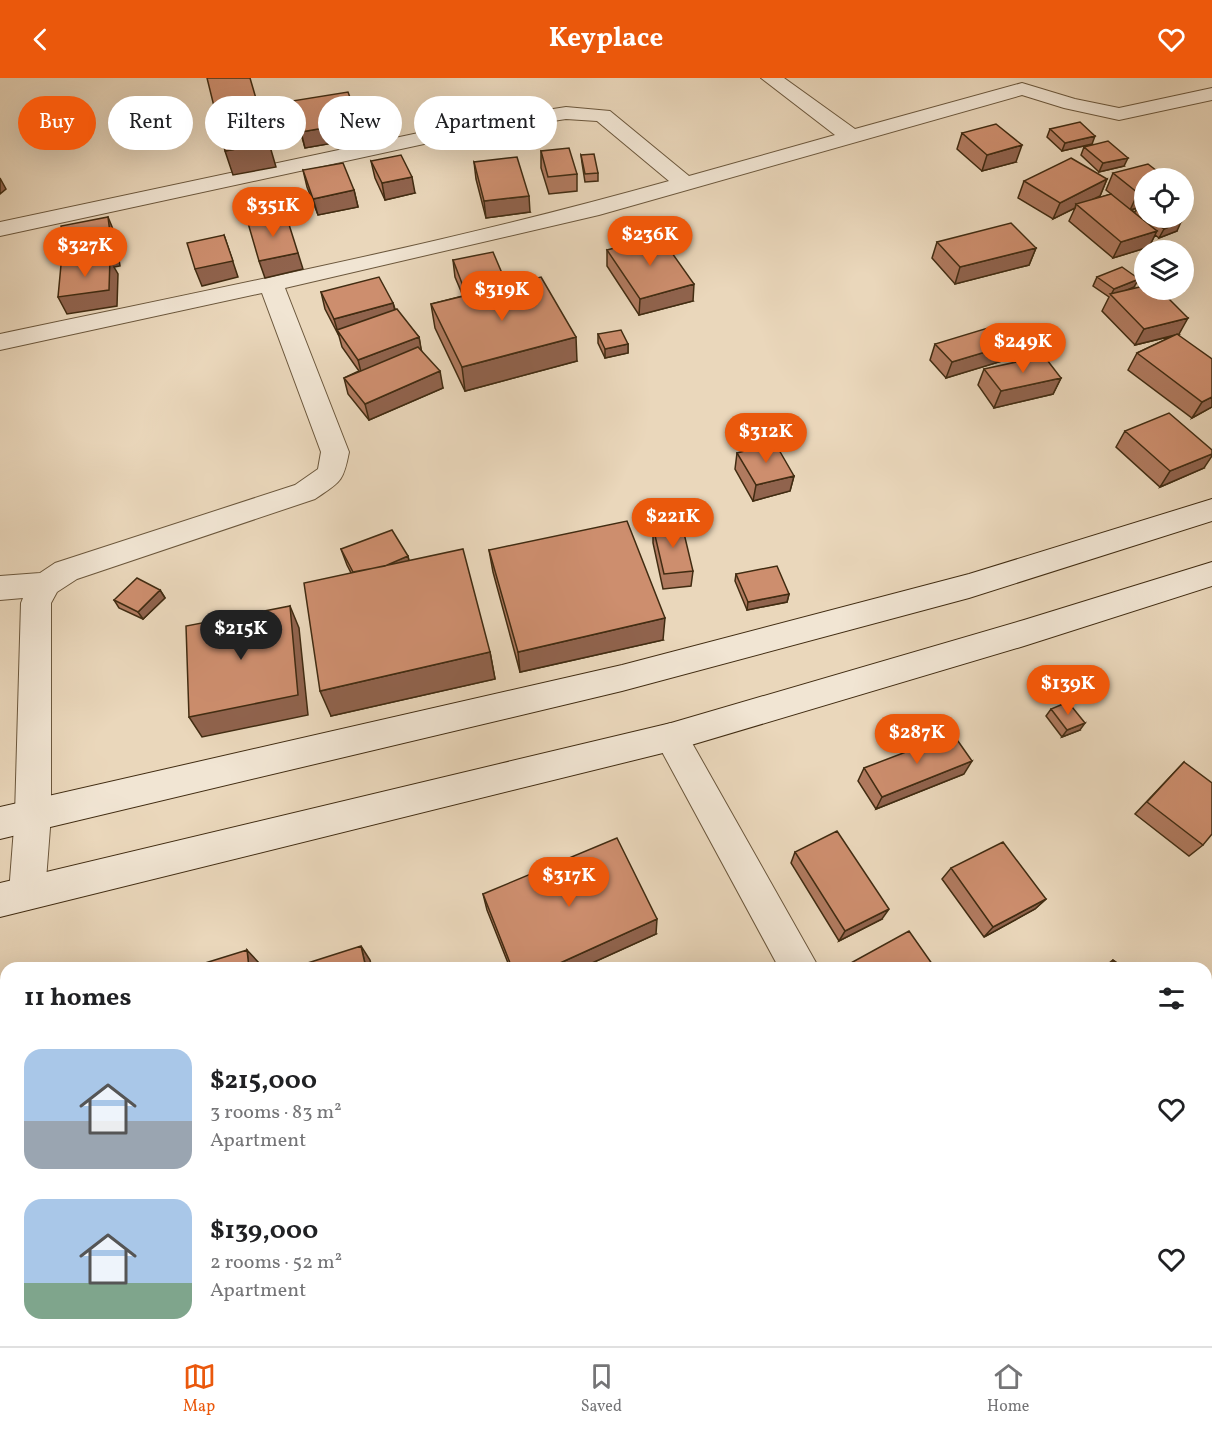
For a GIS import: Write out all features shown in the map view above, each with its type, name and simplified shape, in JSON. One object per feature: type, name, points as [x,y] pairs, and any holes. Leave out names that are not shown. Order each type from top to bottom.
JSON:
[{"type":"street","points":[[771,78],[852,136]]},
{"type":"street","points":[[0,342],[271,284],[591,210],[852,136],[1015,83],[1071,104],[1119,114],[1212,94]]},
{"type":"street","points":[[0,229],[470,128],[566,114],[603,115],[684,184]]},
{"type":"street","points":[[0,588],[46,584],[66,571],[305,492],[331,474],[335,452],[271,284]]},
{"type":"street","points":[[0,823],[622,678],[969,586],[1212,510]]},
{"type":"street","points":[[46,584],[36,603],[33,815],[13,897],[670,737],[1024,633],[1212,574]]},
{"type":"street","points":[[670,737],[797,962]]},
{"type":"building","points":[[207,78],[250,78],[255,96],[211,96]]},
{"type":"building","points":[[348,92],[349,96],[323,96]]},
{"type":"building","points":[[318,97],[318,129],[306,131],[306,99]]},
{"type":"building","points":[[1080,122],[1095,136],[1065,143],[1050,129]]},
{"type":"building","points":[[996,124],[1022,145],[987,155],[962,133]]},
{"type":"building","points":[[1108,141],[1128,158],[1103,163],[1084,147]]},
{"type":"building","points":[[569,148],[577,174],[548,177],[541,151]]},
{"type":"building","points":[[594,154],[598,173],[585,174],[581,155]]},
{"type":"building","points":[[401,155],[412,177],[382,183],[371,161]]},
{"type":"building","points":[[517,157],[529,196],[484,201],[474,162]]},
{"type":"building","points":[[1071,158],[1107,179],[1060,203],[1024,181]]},
{"type":"building","points":[[343,163],[354,190],[313,199],[303,170]]},
{"type":"building","points":[[1148,164],[1153,168],[1134,168],[1134,190],[1113,173]]},
{"type":"building","points":[[1111,194],[1134,212],[1134,228],[1153,228],[1157,231],[1121,242],[1076,204]]},
{"type":"building","points":[[286,215],[298,253],[259,261],[248,223]]},
{"type":"building","points":[[108,217],[112,249],[64,259],[61,226]]},
{"type":"building","points":[[1011,223],[1036,248],[960,267],[937,242]]},
{"type":"building","points":[[224,235],[233,261],[195,269],[187,243]]},
{"type":"building","points":[[660,236],[694,284],[640,299],[607,250]]},
{"type":"building","points":[[493,252],[504,278],[463,286],[453,260]]},
{"type":"building","points":[[110,258],[109,290],[58,297],[61,265]]},
{"type":"building","points":[[1122,267],[1134,275],[1134,281],[1114,289],[1097,277]]},
{"type":"building","points":[[379,277],[393,303],[334,319],[321,292]]},
{"type":"building","points":[[541,277],[576,337],[462,367],[431,304]]},
{"type":"building","points":[[1134,288],[1134,300],[1170,300],[1188,318],[1144,329],[1110,294]]},
{"type":"building","points":[[397,309],[419,337],[358,360],[337,330]]},
{"type":"building","points":[[1001,324],[1019,342],[952,362],[935,344]]},
{"type":"building","points":[[621,330],[628,344],[605,349],[598,334]]},
{"type":"building","points":[[1177,334],[1212,359],[1212,397],[1202,402],[1137,353]]},
{"type":"building","points":[[418,347],[440,371],[365,404],[344,378]]},
{"type":"building","points":[[1044,356],[1061,378],[1001,391],[984,369]]},
{"type":"building","points":[[1169,413],[1212,450],[1212,454],[1170,471],[1125,431]]},
{"type":"building","points":[[775,443],[794,476],[756,485],[737,453]]},
{"type":"building","points":[[627,521],[665,618],[518,652],[489,550]]},
{"type":"building","points":[[682,525],[693,571],[664,574],[653,527]]},
{"type":"building","points":[[392,530],[408,556],[385,566],[353,572],[341,549]]},
{"type":"building","points":[[463,549],[490,652],[320,691],[304,583]]},
{"type":"building","points":[[777,566],[789,594],[748,602],[736,574]]},
{"type":"building","points":[[137,578],[160,590],[138,612],[114,600]]},
{"type":"building","points":[[290,606],[298,695],[189,717],[186,626]]},
{"type":"building","points":[[1068,702],[1085,723],[1067,730],[1051,709]]},
{"type":"building","points":[[953,734],[972,761],[882,797],[864,768]]},
{"type":"building","points":[[1184,762],[1212,783],[1212,834],[1203,845],[1147,802]]},
{"type":"building","points":[[837,831],[889,909],[845,931],[795,852]]},
{"type":"building","points":[[617,838],[657,919],[562,962],[510,962],[483,894]]},
{"type":"building","points":[[1003,842],[1046,899],[993,927],[951,868]]},
{"type":"building","points":[[909,931],[931,962],[853,962]]},
{"type":"building","points":[[361,946],[365,962],[311,962]]},
{"type":"building","points":[[247,950],[248,962],[208,962]]}]
